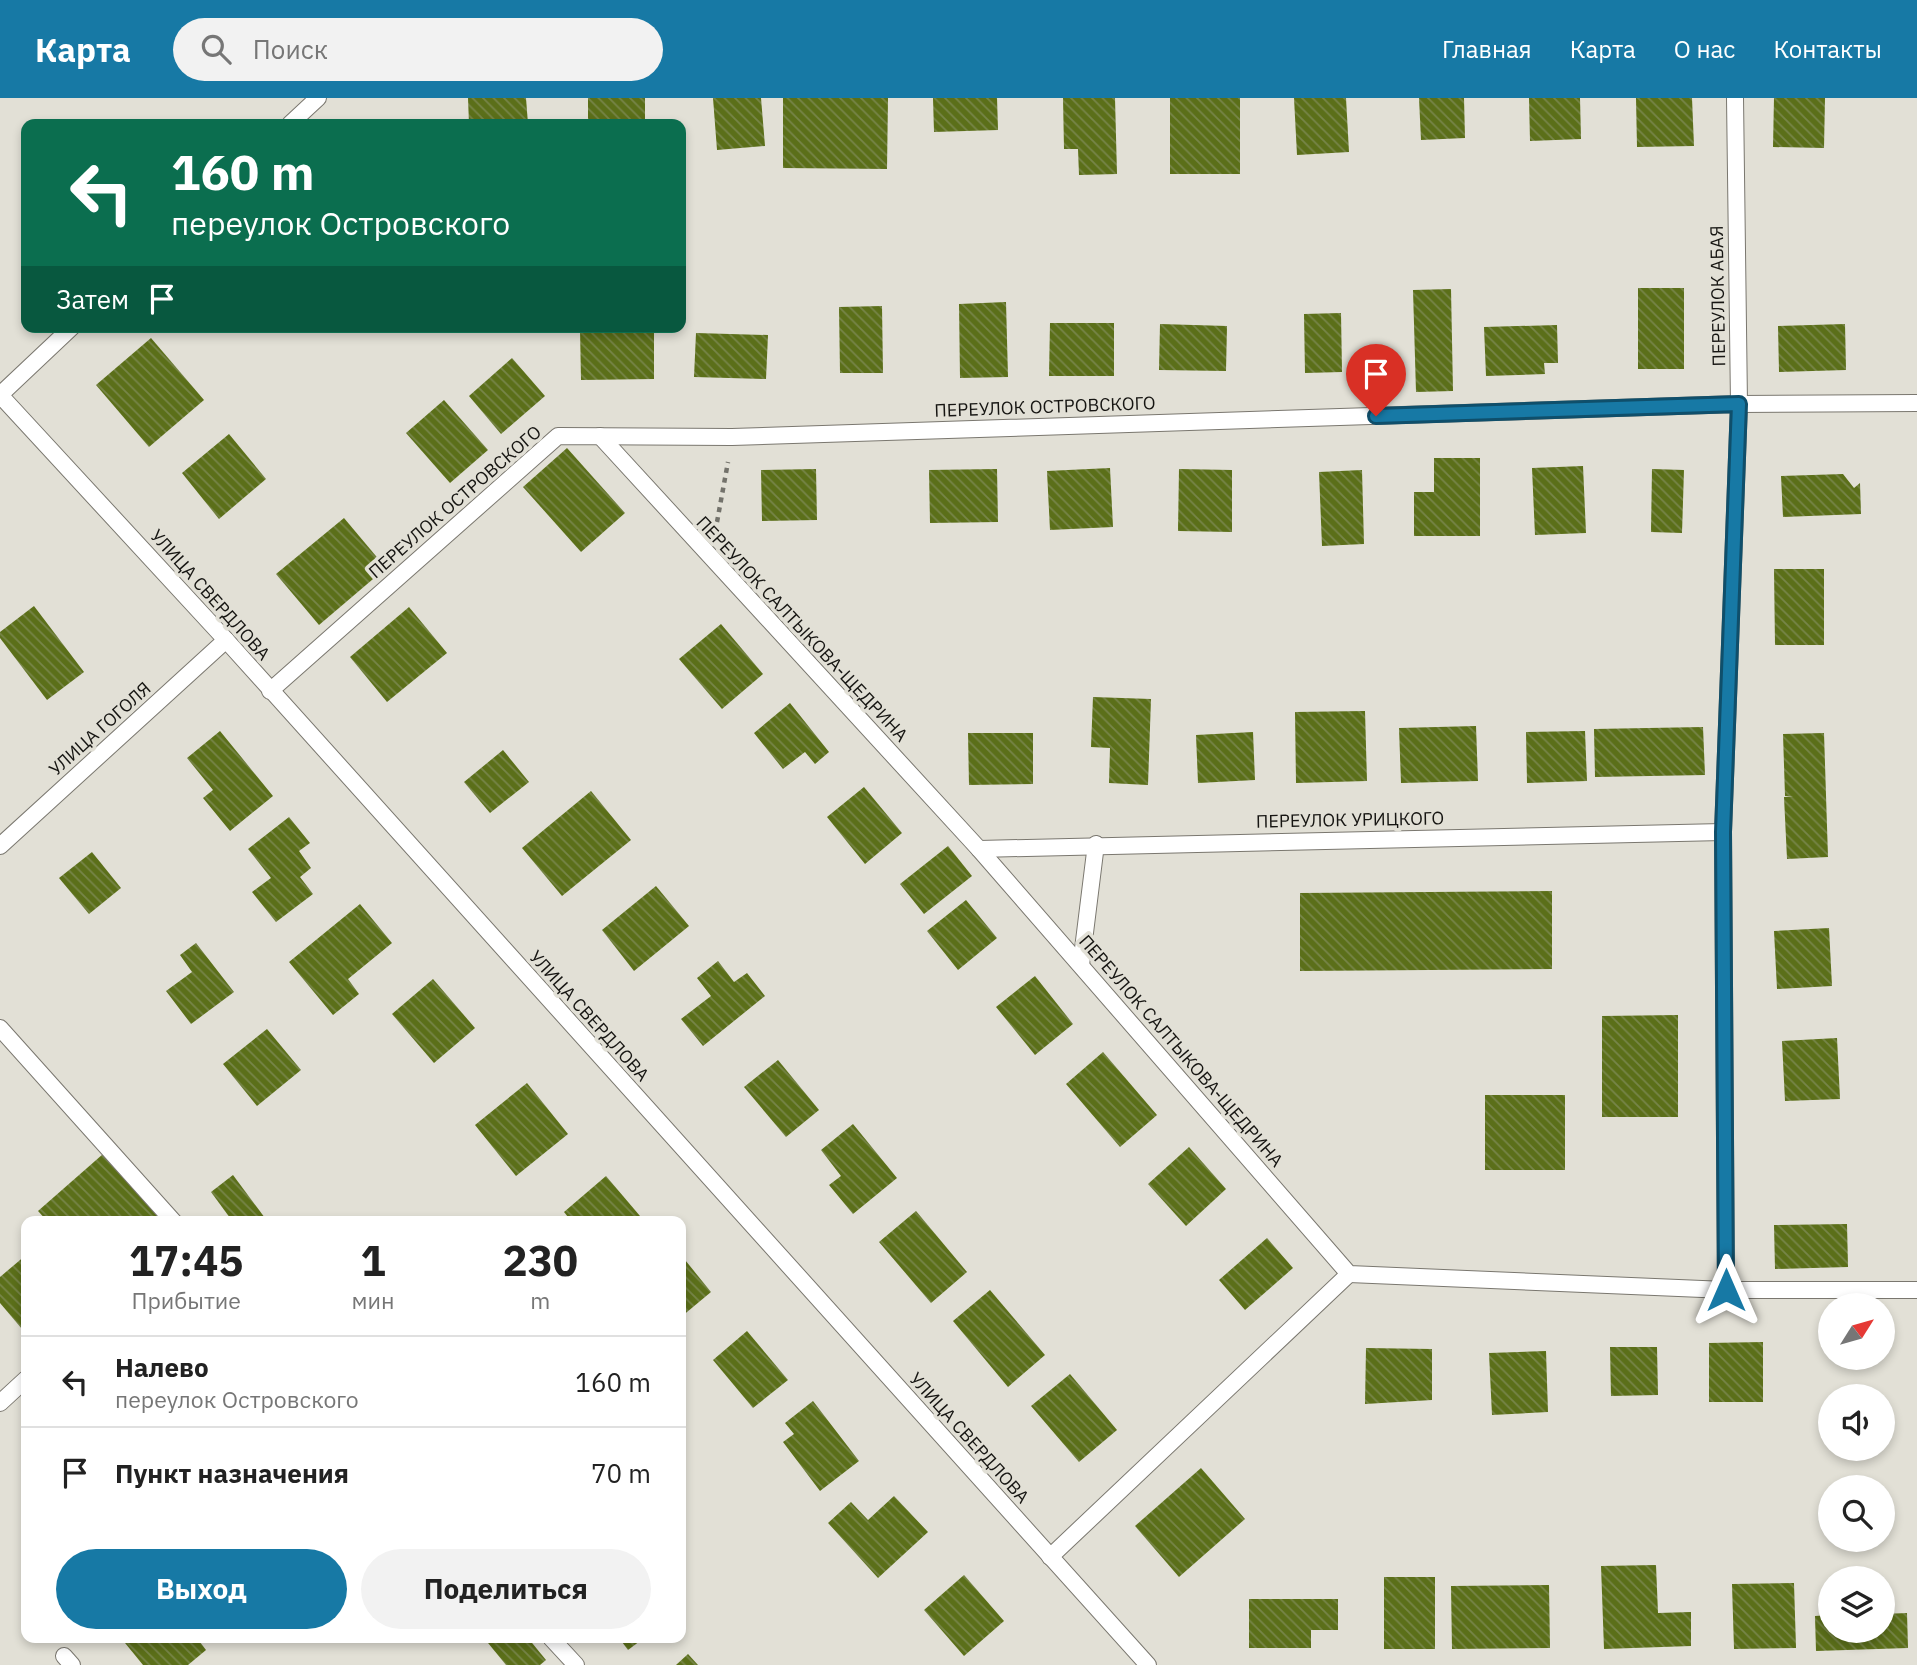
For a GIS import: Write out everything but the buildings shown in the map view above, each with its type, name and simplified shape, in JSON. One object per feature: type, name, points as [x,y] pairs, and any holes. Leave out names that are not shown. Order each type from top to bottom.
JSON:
[{"type":"lane","points":[[295,119],[318,98]]},
{"type":"lane","name":"ПЕРЕУЛОК АБАЯ","points":[[1726,1290],[1723,832],[1739,404],[1735,98]]},
{"type":"lane","points":[[0,395],[66,333]]},
{"type":"lane","name":"УЛИЦА СВЕРДЛОВА","points":[[0,395],[226,640],[1148,1665]]},
{"type":"lane","name":"ПЕРЕУЛОК ОСТРОВСКОГО","points":[[271,691],[558,436],[732,437],[1739,404],[1917,403]]},
{"type":"lane","name":"ПЕРЕУЛОК САЛТЫКОВА-ЩЕДРИНА","points":[[600,436],[710,559],[979,849],[1349,1274]]},
{"type":"lane","name":"УЛИЦА ГОГОЛЯ","points":[[0,846],[226,640]]},
{"type":"lane","name":"ПЕРЕУЛОК УРИЦКОГО","points":[[979,849],[1096,844],[1723,832]]},
{"type":"lane","points":[[1081,965],[1096,844]]},
{"type":"lane","points":[[0,1028],[169,1216]]},
{"type":"lane","points":[[1050,1557],[1349,1274],[1726,1290],[1917,1290]]},
{"type":"lane","points":[[0,1403],[21,1384]]},
{"type":"lane","points":[[556,1643],[576,1665]]},
{"type":"path","points":[[710,559],[732,437]]},
{"type":"route","points":[[1376,416],[1739,404],[1723,832],[1726,1290]]}]
